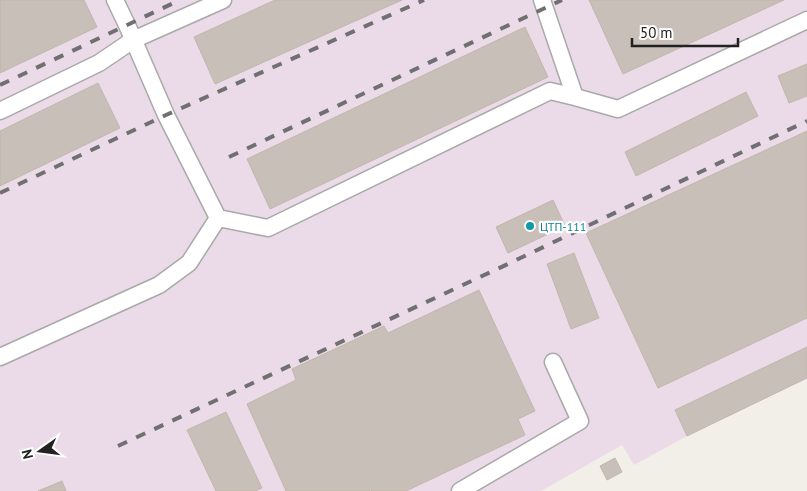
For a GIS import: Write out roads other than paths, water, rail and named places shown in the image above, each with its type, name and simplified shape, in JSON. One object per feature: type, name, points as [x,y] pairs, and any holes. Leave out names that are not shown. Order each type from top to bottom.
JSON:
[{"type":"lane","points":[[115,0],[166,115],[218,218]]},
{"type":"lane","points":[[0,110],[99,63],[133,40],[223,0]]},
{"type":"lane","points":[[542,0],[575,97]]},
{"type":"lane","points":[[218,218],[268,228],[550,91],[618,109],[807,20]]},
{"type":"lane","points":[[0,357],[159,286],[189,263],[218,218]]},
{"type":"lane","points":[[460,491],[580,421],[553,362]]},
{"type":"railway","points":[[0,85],[180,0]]},
{"type":"railway","points":[[0,193],[166,115],[424,0]]},
{"type":"railway","points":[[229,157],[562,0]]},
{"type":"railway","points":[[118,446],[510,263],[807,121]]},
{"type":"place","name":"ЦТП-111","points":[[530,226]]}]
